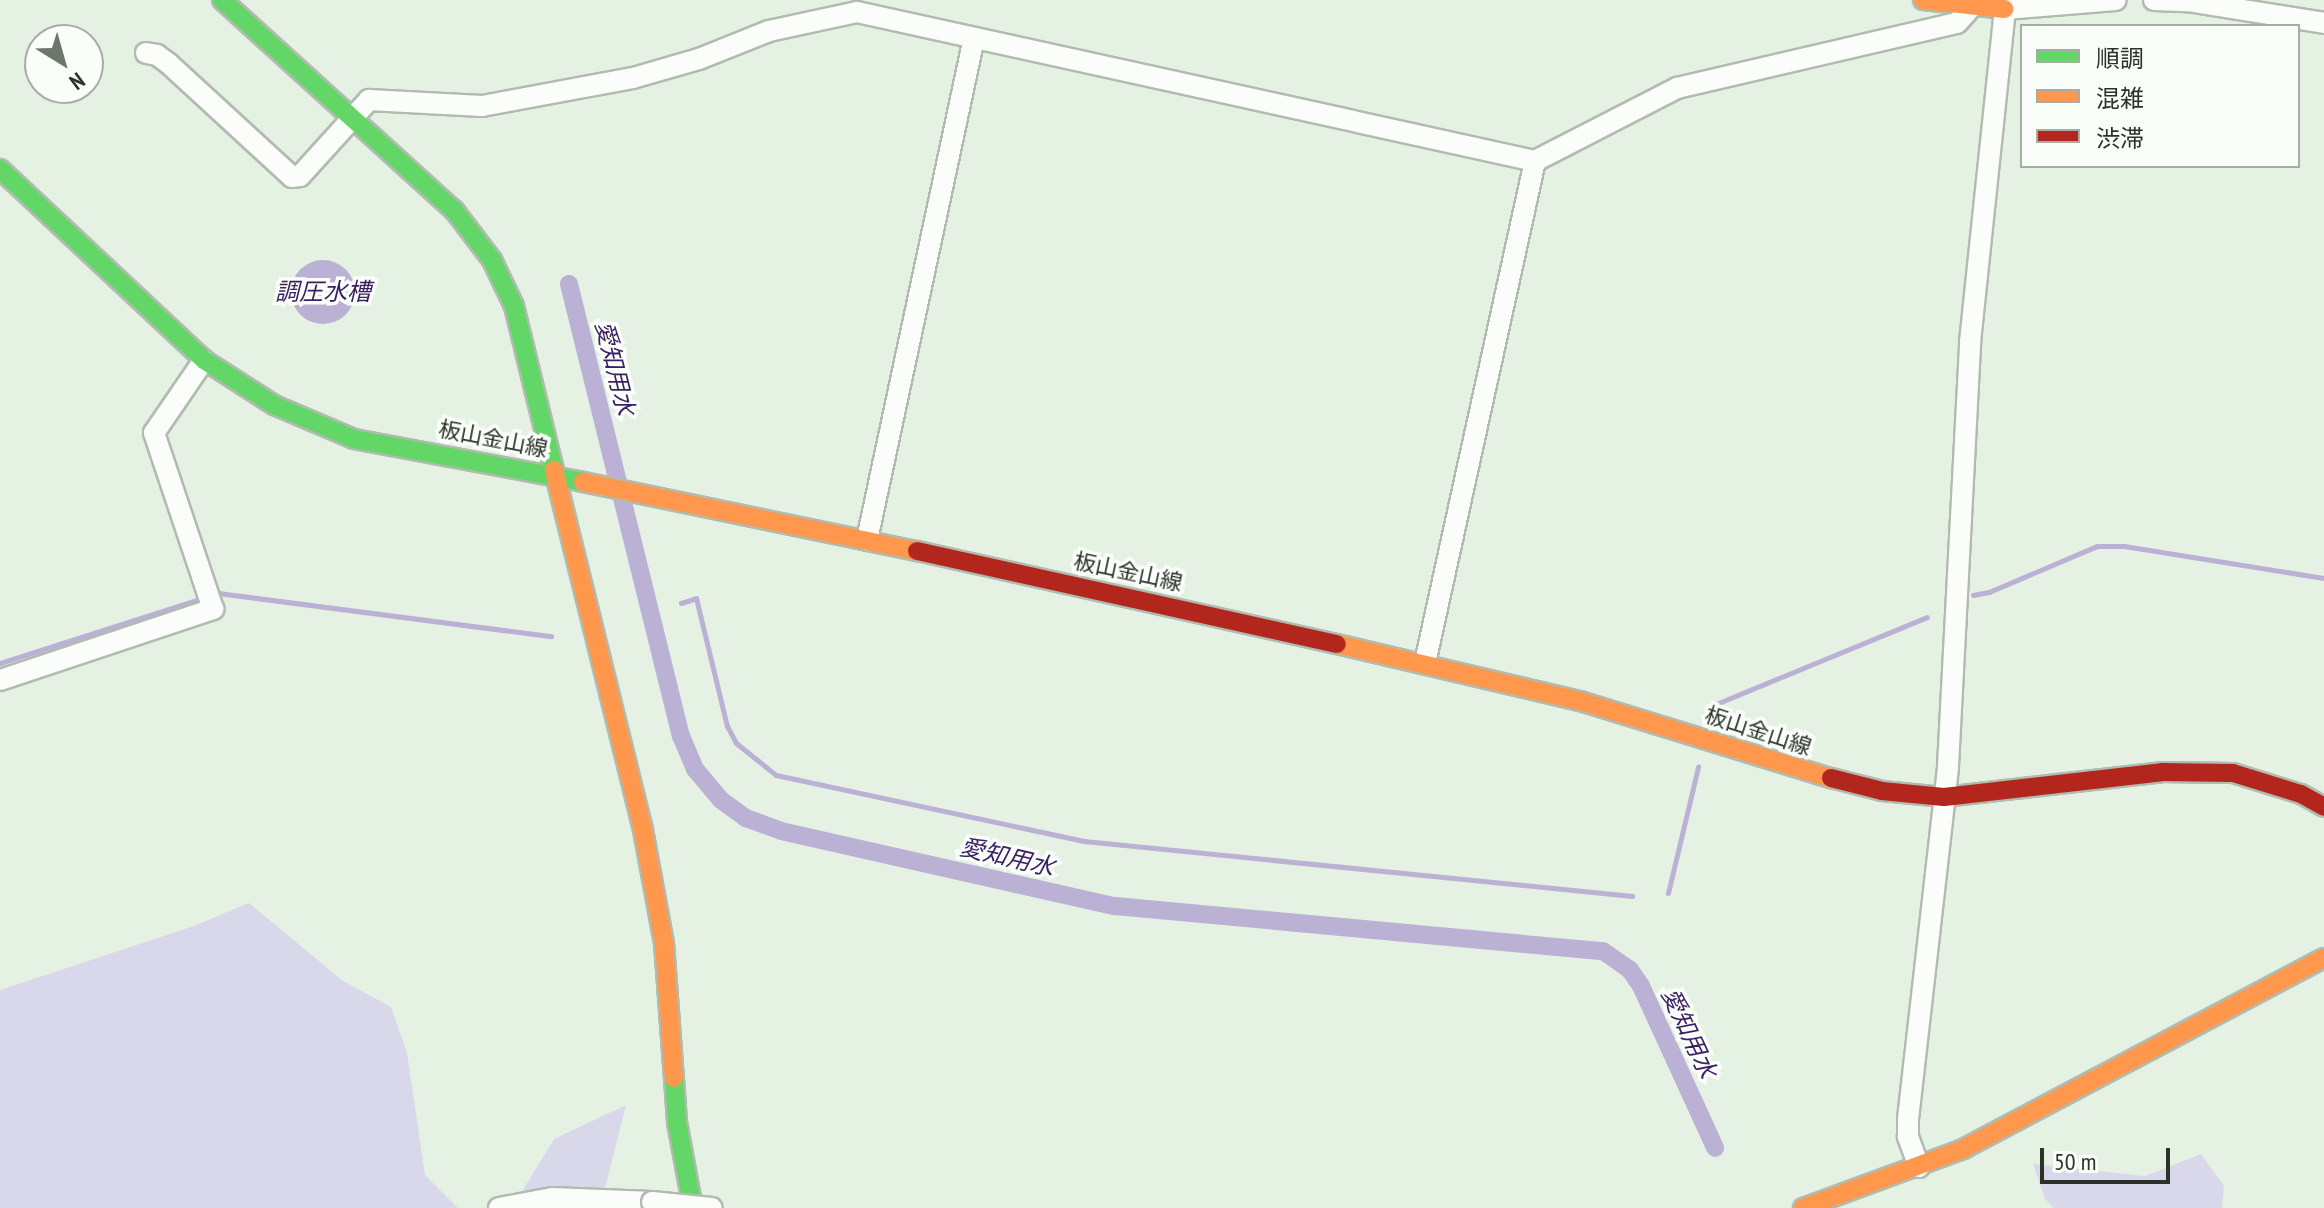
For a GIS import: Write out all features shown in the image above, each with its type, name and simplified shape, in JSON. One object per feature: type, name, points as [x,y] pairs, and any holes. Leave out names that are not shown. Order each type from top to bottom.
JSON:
[{"type":"main road","points":[[222,0],[454,210],[492,260],[514,306],[646,845],[664,943],[677,1122],[693,1208]]},
{"type":"main road","points":[[1923,0],[1973,5],[2006,4]]},
{"type":"main road","name":"板山金山線","points":[[0,169],[105,271],[204,360],[274,405],[354,439],[556,476],[596,487],[867,540],[1425,663],[1580,701],[1803,771],[1882,791],[1944,797],[2147,773],[2233,773],[2301,794],[2324,807]]},
{"type":"main road","points":[[1803,1208],[1919,1167],[2027,1116],[2324,958]]},
{"type":"street","points":[[1919,1167],[1908,1136],[1908,1119],[1944,797],[1970,342],[1999,36],[2006,4],[2116,0]]},
{"type":"street","points":[[2154,0],[2187,1],[2324,23]]},
{"type":"street","points":[[146,53],[157,55],[176,70],[292,177],[300,176],[369,100],[482,106],[633,78],[699,59],[769,31],[857,12],[1535,161],[1677,88],[1957,23],[1973,5]]},
{"type":"street","points":[[867,540],[974,38]]},
{"type":"street","points":[[1425,663],[1535,161]]},
{"type":"street","points":[[0,680],[213,609],[154,433],[204,360]]},
{"type":"street","points":[[499,1208],[552,1198],[712,1208]]},
{"type":"shaded area","points":[[249,903],[343,981],[391,1007],[407,1053],[425,1175],[458,1208],[0,1208],[0,990],[194,926]]},
{"type":"shaded area","points":[[626,1105],[600,1208],[512,1208],[554,1139]]},
{"type":"shaded area","points":[[2201,1154],[2224,1186],[2222,1208],[2054,1208],[2045,1199],[2033,1164],[2145,1176]]},
{"type":"water","name":"調圧水槽","points":[[317,260],[329,260],[346,269],[353,280],[353,304],[346,315],[329,324],[317,324],[305,319],[296,310],[291,298],[291,286],[296,274],[305,265]]},
{"type":"waterway","name":"愛知用水","points":[[569,284],[681,736],[695,769],[721,800],[746,818],[781,831],[1115,906],[1603,951],[1630,970],[1641,986],[1715,1148]]},
{"type":"waterway","points":[[1973,595],[1989,592],[2097,546],[2124,546],[2324,578]]},
{"type":"waterway","points":[[218,593],[551,636]]},
{"type":"waterway","points":[[681,603],[696,598],[727,726],[736,743],[776,775],[1084,841],[1632,896]]},
{"type":"waterway","points":[[0,663],[196,600]]},
{"type":"waterway","points":[[1708,718],[1716,704],[1927,617]]},
{"type":"waterway","points":[[1668,893],[1698,767]]},
{"type":"traffic: fast","points":[[222,0],[454,210],[492,260],[514,306],[554,470]]},
{"type":"traffic: fast","points":[[0,169],[204,360],[274,405],[354,439],[583,482]]},
{"type":"traffic: fast","points":[[674,1078],[677,1122],[693,1208]]},
{"type":"traffic: slow","points":[[1923,0],[2005,9]]},
{"type":"traffic: slow","points":[[554,470],[643,830],[664,943],[674,1078]]},
{"type":"traffic: slow","points":[[583,482],[917,551]]},
{"type":"traffic: slow","points":[[1337,644],[1580,701],[1831,778]]},
{"type":"traffic: slow","points":[[1803,1208],[1963,1149],[2324,958]]},
{"type":"traffic: jam","points":[[917,551],[1337,644]]},
{"type":"traffic: jam","points":[[1831,778],[1882,791],[1944,797],[2162,772],[2233,773],[2301,794],[2324,807]]}]
